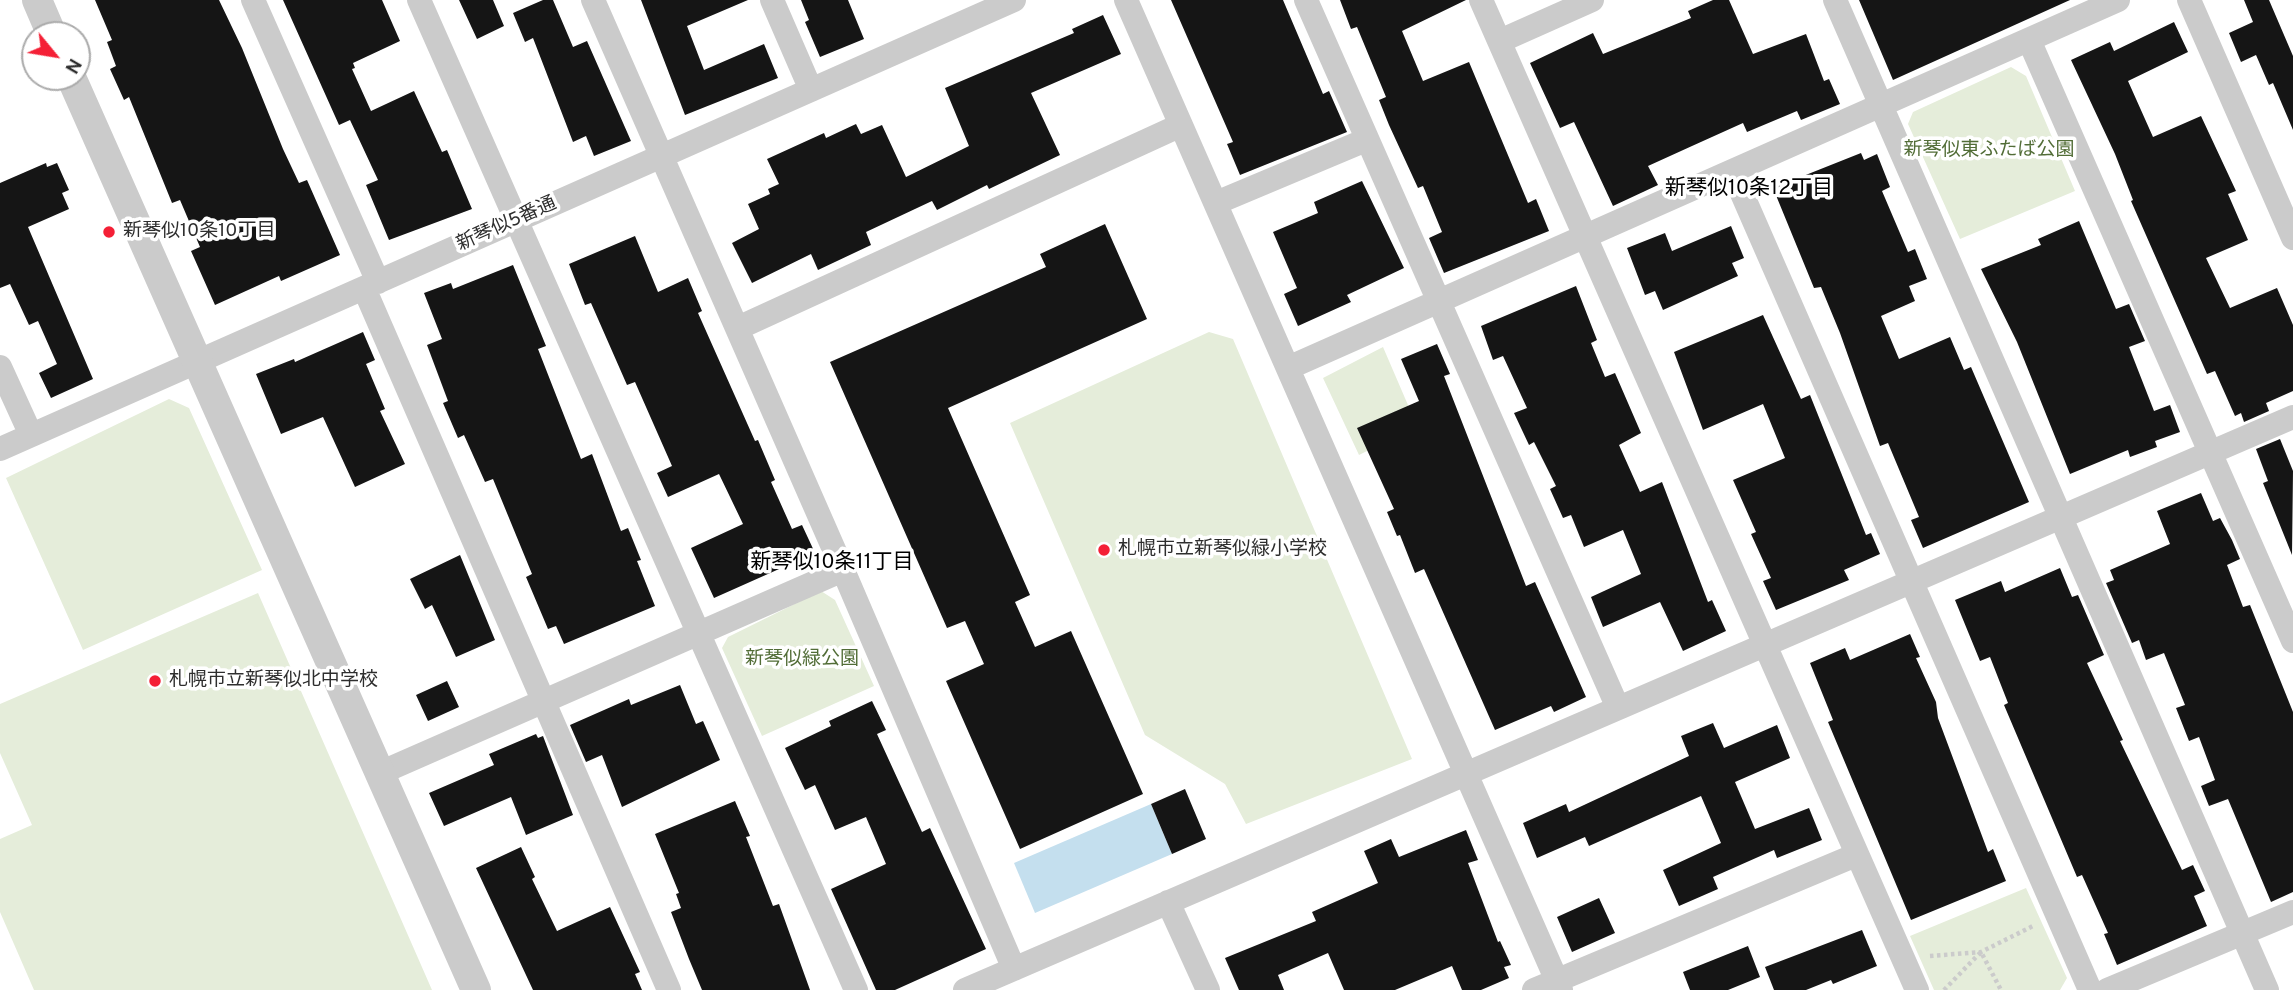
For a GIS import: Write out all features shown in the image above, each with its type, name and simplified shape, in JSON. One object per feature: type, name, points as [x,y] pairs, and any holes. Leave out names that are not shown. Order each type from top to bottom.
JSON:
[{"type":"street","points":[[37,0],[46,21]]},
{"type":"street","points":[[253,0],[669,990]]},
{"type":"street","points":[[419,0],[856,990]]},
{"type":"street","points":[[593,0],[738,328],[1014,969]]},
{"type":"street","points":[[772,0],[811,90]]},
{"type":"street","name":"新琴似5番通","points":[[0,449],[1014,0]]},
{"type":"street","points":[[1126,0],[1559,985]]},
{"type":"street","points":[[1306,0],[1618,708]]},
{"type":"street","points":[[1481,0],[1916,990]]},
{"type":"street","points":[[1500,41],[1592,0]]},
{"type":"street","points":[[1835,0],[2267,990]]},
{"type":"street","points":[[1288,368],[1584,235],[1733,173],[2118,0]]},
{"type":"street","points":[[2189,0],[2293,237]]},
{"type":"street","points":[[2029,40],[2293,641]]},
{"type":"street","points":[[77,91],[476,990]]},
{"type":"street","points":[[738,328],[1181,125]]},
{"type":"street","points":[[1216,203],[1366,140]]},
{"type":"street","points":[[1733,173],[2090,990]]},
{"type":"street","points":[[0,367],[31,435]]},
{"type":"street","points":[[965,990],[2293,417]]},
{"type":"street","points":[[380,773],[843,570]]},
{"type":"street","points":[[1534,990],[1559,985],[1856,855]]},
{"type":"street","points":[[1168,902],[1208,990]]},
{"type":"street","points":[[2107,990],[2293,912]]},
{"type":"path","points":[[1944,990],[1981,952],[2044,921]]},
{"type":"path","points":[[1917,956],[1981,952]]},
{"type":"path","points":[[1981,952],[2001,990]]},
{"type":"green space","name":"新琴似東ふたば公園","points":[[2011,67],[2026,76],[2075,191],[1960,239],[1908,124],[1913,112]]},
{"type":"green space","points":[[1209,332],[1233,339],[1412,759],[1246,824],[1225,784],[1145,735],[1010,423]]},
{"type":"green space","points":[[1383,347],[1417,426],[1359,455],[1323,378]]},
{"type":"green space","points":[[169,399],[189,408],[262,570],[83,650],[6,478]]},
{"type":"green space","name":"新琴似緑公園","points":[[821,591],[835,600],[874,686],[762,736],[722,648],[728,637]]},
{"type":"green space","name":"札幌市立新琴似北中学校","points":[[258,593],[432,990],[34,990],[0,912],[0,839],[32,825],[0,753],[0,704]]},
{"type":"green space","points":[[2026,888],[2067,978],[2060,990],[1934,990],[1910,936]]},
{"type":"water","points":[[1151,804],[1172,854],[1035,913],[1014,863]]},
{"type":"building","points":[[95,0],[219,0],[299,183],[307,180],[340,255],[281,281],[279,276],[215,305],[191,251],[200,247],[180,200],[172,203],[129,97],[124,100],[110,69],[116,66],[107,42],[112,40]]},
{"type":"building","points":[[283,0],[382,0],[400,41],[353,63],[355,68],[352,69],[371,111],[414,91],[442,152],[447,150],[472,209],[389,240],[366,185],[378,180],[350,120],[339,125]]},
{"type":"building","points":[[459,0],[493,0],[504,26],[477,39]]},
{"type":"building","points":[[543,0],[553,0],[573,47],[587,41],[631,141],[594,156],[586,136],[573,142],[533,38],[525,42],[513,13]]},
{"type":"building","points":[[641,0],[748,0],[687,26],[704,70],[764,44],[778,78],[685,115]]},
{"type":"building","points":[[801,0],[848,0],[864,39],[820,57],[805,22],[809,20]]},
{"type":"building","points":[[1171,0],[1283,0],[1323,94],[1329,91],[1347,132],[1240,175],[1227,144],[1233,142]]},
{"type":"building","points":[[1340,0],[1466,0],[1402,31],[1423,81],[1469,62],[1528,203],[1536,199],[1549,231],[1444,273],[1429,238],[1442,232],[1423,186],[1418,188],[1389,125],[1379,100],[1386,97],[1357,27],[1351,29]]},
{"type":"building","points":[[1713,0],[1729,0],[1753,54],[1806,34],[1824,81],[1829,79],[1840,104],[1801,120],[1797,111],[1747,132],[1743,123],[1648,166],[1658,185],[1613,206],[1574,122],[1560,128],[1530,63],[1593,33],[1603,54],[1691,18],[1688,11]]},
{"type":"building","points":[[1859,0],[2070,0],[1893,80]]},
{"type":"building","points":[[2244,0],[2269,0],[2293,56],[2293,130],[2273,83],[2269,85],[2256,55],[2241,62],[2229,33],[2253,22]]},
{"type":"building","points":[[1103,15],[1121,54],[1031,93],[1060,155],[989,189],[987,185],[937,210],[932,201],[866,232],[871,245],[818,270],[811,254],[752,283],[732,243],[759,229],[748,204],[770,194],[768,189],[779,184],[767,159],[824,133],[826,138],[856,124],[861,134],[882,125],[906,177],[969,146],[945,88],[1074,33],[1072,29]]},
{"type":"building","points":[[2174,22],[2188,52],[2128,81],[2153,137],[2201,116],[2236,191],[2228,194],[2248,240],[2206,258],[2230,308],[2277,288],[2293,325],[2293,391],[2266,403],[2269,411],[2244,422],[2241,413],[2235,416],[2215,371],[2207,374],[2131,201],[2133,200],[2115,154],[2071,60],[2110,42],[2114,51]]},
{"type":"building","points":[[1861,153],[1864,160],[1877,154],[1890,187],[1882,191],[1908,252],[1915,249],[1927,279],[1909,286],[1915,301],[1881,316],[1899,359],[1950,337],[1964,370],[1971,367],[2029,502],[1923,548],[1911,520],[1919,517],[1888,443],[1880,446],[1821,287],[1814,288],[1773,188]]},
{"type":"building","points":[[46,163],[47,167],[57,163],[69,190],[62,193],[69,209],[28,227],[93,379],[51,398],[39,373],[57,364],[38,321],[29,325],[10,284],[0,288],[0,183]]},
{"type":"building","points":[[1362,181],[1404,268],[1347,295],[1351,302],[1298,326],[1284,294],[1297,288],[1273,232],[1318,213],[1314,202]]},
{"type":"building","points":[[2079,221],[2116,309],[2129,304],[2145,341],[2129,347],[2154,411],[2170,405],[2180,432],[2155,441],[2157,447],[2130,457],[2128,450],[2070,474],[2017,342],[1981,269],[2041,245],[2038,239]]},
{"type":"building","points":[[1105,224],[1147,319],[948,408],[1030,595],[1015,602],[1035,647],[1071,631],[1143,794],[1020,849],[946,681],[984,664],[965,621],[947,628],[830,362],[1046,267],[1040,254]]},
{"type":"building","points":[[1731,226],[1744,258],[1732,263],[1738,276],[1663,310],[1655,291],[1645,295],[1627,248],[1665,233],[1672,251]]},
{"type":"building","points":[[635,236],[658,292],[688,278],[702,311],[698,313],[755,441],[758,440],[775,480],[771,482],[792,529],[802,525],[815,553],[714,598],[691,548],[743,524],[719,474],[668,497],[657,473],[672,466],[635,382],[627,385],[591,303],[585,305],[569,264]]},
{"type":"building","points":[[513,265],[546,346],[538,349],[581,459],[592,454],[621,531],[628,528],[641,560],[637,561],[655,606],[564,644],[556,626],[548,629],[526,577],[532,574],[493,479],[485,482],[464,435],[458,438],[443,403],[448,401],[427,345],[442,339],[424,293],[451,283],[453,289]]},
{"type":"building","points":[[1576,286],[1597,340],[1591,343],[1605,377],[1615,373],[1641,433],[1619,445],[1640,492],[1662,482],[1708,602],[1712,600],[1726,631],[1683,651],[1660,602],[1603,627],[1591,597],[1641,574],[1623,530],[1584,547],[1571,515],[1563,518],[1550,489],[1556,486],[1534,442],[1529,445],[1514,413],[1527,408],[1503,356],[1493,360],[1481,326]]},
{"type":"building","points":[[1763,315],[1801,399],[1810,395],[1866,535],[1871,533],[1880,554],[1844,570],[1849,580],[1776,610],[1763,581],[1771,578],[1751,534],[1756,532],[1733,480],[1785,458],[1763,404],[1703,430],[1674,352]]},
{"type":"building","points":[[363,332],[375,360],[366,364],[385,409],[380,411],[405,464],[355,487],[323,417],[281,434],[256,374],[294,359],[295,362]]},
{"type":"building","points":[[1437,344],[1450,374],[1444,376],[1526,586],[1535,582],[1586,697],[1554,712],[1551,706],[1495,730],[1424,569],[1415,573],[1400,535],[1397,536],[1387,512],[1394,509],[1357,428],[1419,401],[1401,359]]},
{"type":"building","points":[[2280,439],[2293,471],[2292,555],[2263,483],[2268,481],[2256,449]]},
{"type":"building","points":[[2201,493],[2213,521],[2220,518],[2240,559],[2227,565],[2243,607],[2250,605],[2293,712],[2293,892],[2271,902],[2228,799],[2209,806],[2201,786],[2215,780],[2199,737],[2189,741],[2176,708],[2185,705],[2164,653],[2146,660],[2139,640],[2132,643],[2106,583],[2114,580],[2110,570],[2170,544],[2157,511]]},
{"type":"building","points":[[460,555],[495,640],[456,657],[432,605],[425,609],[410,579]]},
{"type":"building","points":[[2060,568],[2072,597],[2078,595],[2104,655],[2087,663],[2123,740],[2120,741],[2182,870],[2193,865],[2205,891],[2194,896],[2207,926],[2117,965],[2104,934],[2108,933],[2082,875],[2077,877],[2004,705],[2008,703],[1990,657],[1980,661],[1955,600],[2001,581],[2005,592]]},
{"type":"building","points":[[1910,634],[1920,657],[1916,658],[1936,702],[1938,718],[1988,852],[1993,849],[2006,881],[1911,920],[1828,722],[1833,720],[1810,663],[1845,648],[1850,660]]},
{"type":"building","points":[[447,681],[459,707],[428,721],[416,695]]},
{"type":"building","points":[[680,685],[696,724],[703,721],[720,760],[622,807],[602,755],[586,762],[570,725],[629,699],[631,705]]},
{"type":"building","points":[[872,701],[886,730],[877,734],[899,782],[922,832],[930,828],[986,949],[895,990],[876,990],[831,889],[886,864],[866,817],[835,830],[815,785],[805,790],[785,748],[831,726],[829,721]]},
{"type":"building","points":[[1713,723],[1724,748],[1777,725],[1790,758],[1735,782],[1755,829],[1809,808],[1822,840],[1777,858],[1774,850],[1713,877],[1718,889],[1679,906],[1663,870],[1721,843],[1701,796],[1589,846],[1585,837],[1537,858],[1523,823],[1566,804],[1569,812],[1689,756],[1681,736]]},
{"type":"building","points":[[536,734],[538,738],[543,736],[573,815],[526,835],[511,797],[444,826],[429,793],[494,765],[489,754]]},
{"type":"building","points":[[1185,789],[1206,839],[1172,854],[1151,804]]},
{"type":"building","points":[[735,801],[750,836],[746,837],[773,906],[779,904],[810,990],[702,990],[689,959],[671,912],[681,908],[676,894],[679,893],[655,834]]},
{"type":"building","points":[[1466,830],[1478,860],[1468,863],[1498,942],[1500,941],[1511,965],[1504,967],[1509,978],[1481,990],[1462,990],[1452,966],[1395,990],[1344,990],[1328,953],[1278,975],[1284,990],[1239,990],[1225,958],[1316,921],[1312,912],[1378,883],[1364,851],[1391,839],[1399,857]]},
{"type":"building","points":[[521,847],[535,877],[532,879],[557,931],[610,907],[640,972],[635,974],[642,990],[533,990],[476,868]]},
{"type":"building","points":[[1599,898],[1615,933],[1572,952],[1557,917]]},
{"type":"building","points":[[1862,930],[1877,966],[1833,984],[1831,980],[1806,990],[1774,990],[1765,967]]},
{"type":"building","points":[[1748,946],[1760,977],[1728,990],[1690,990],[1683,972]]},
{"type":"place","name":"新琴似10条10丁目","points":[[109,232]]},
{"type":"place","name":"札幌市立新琴似緑小学校","points":[[1104,550]]},
{"type":"place","name":"札幌市立新琴似北中学校","points":[[155,681]]},
{"type":"district","name":"新琴似10条12丁目","points":[[1749,190]]},
{"type":"district","name":"新琴似10条11丁目","points":[[832,564]]}]
